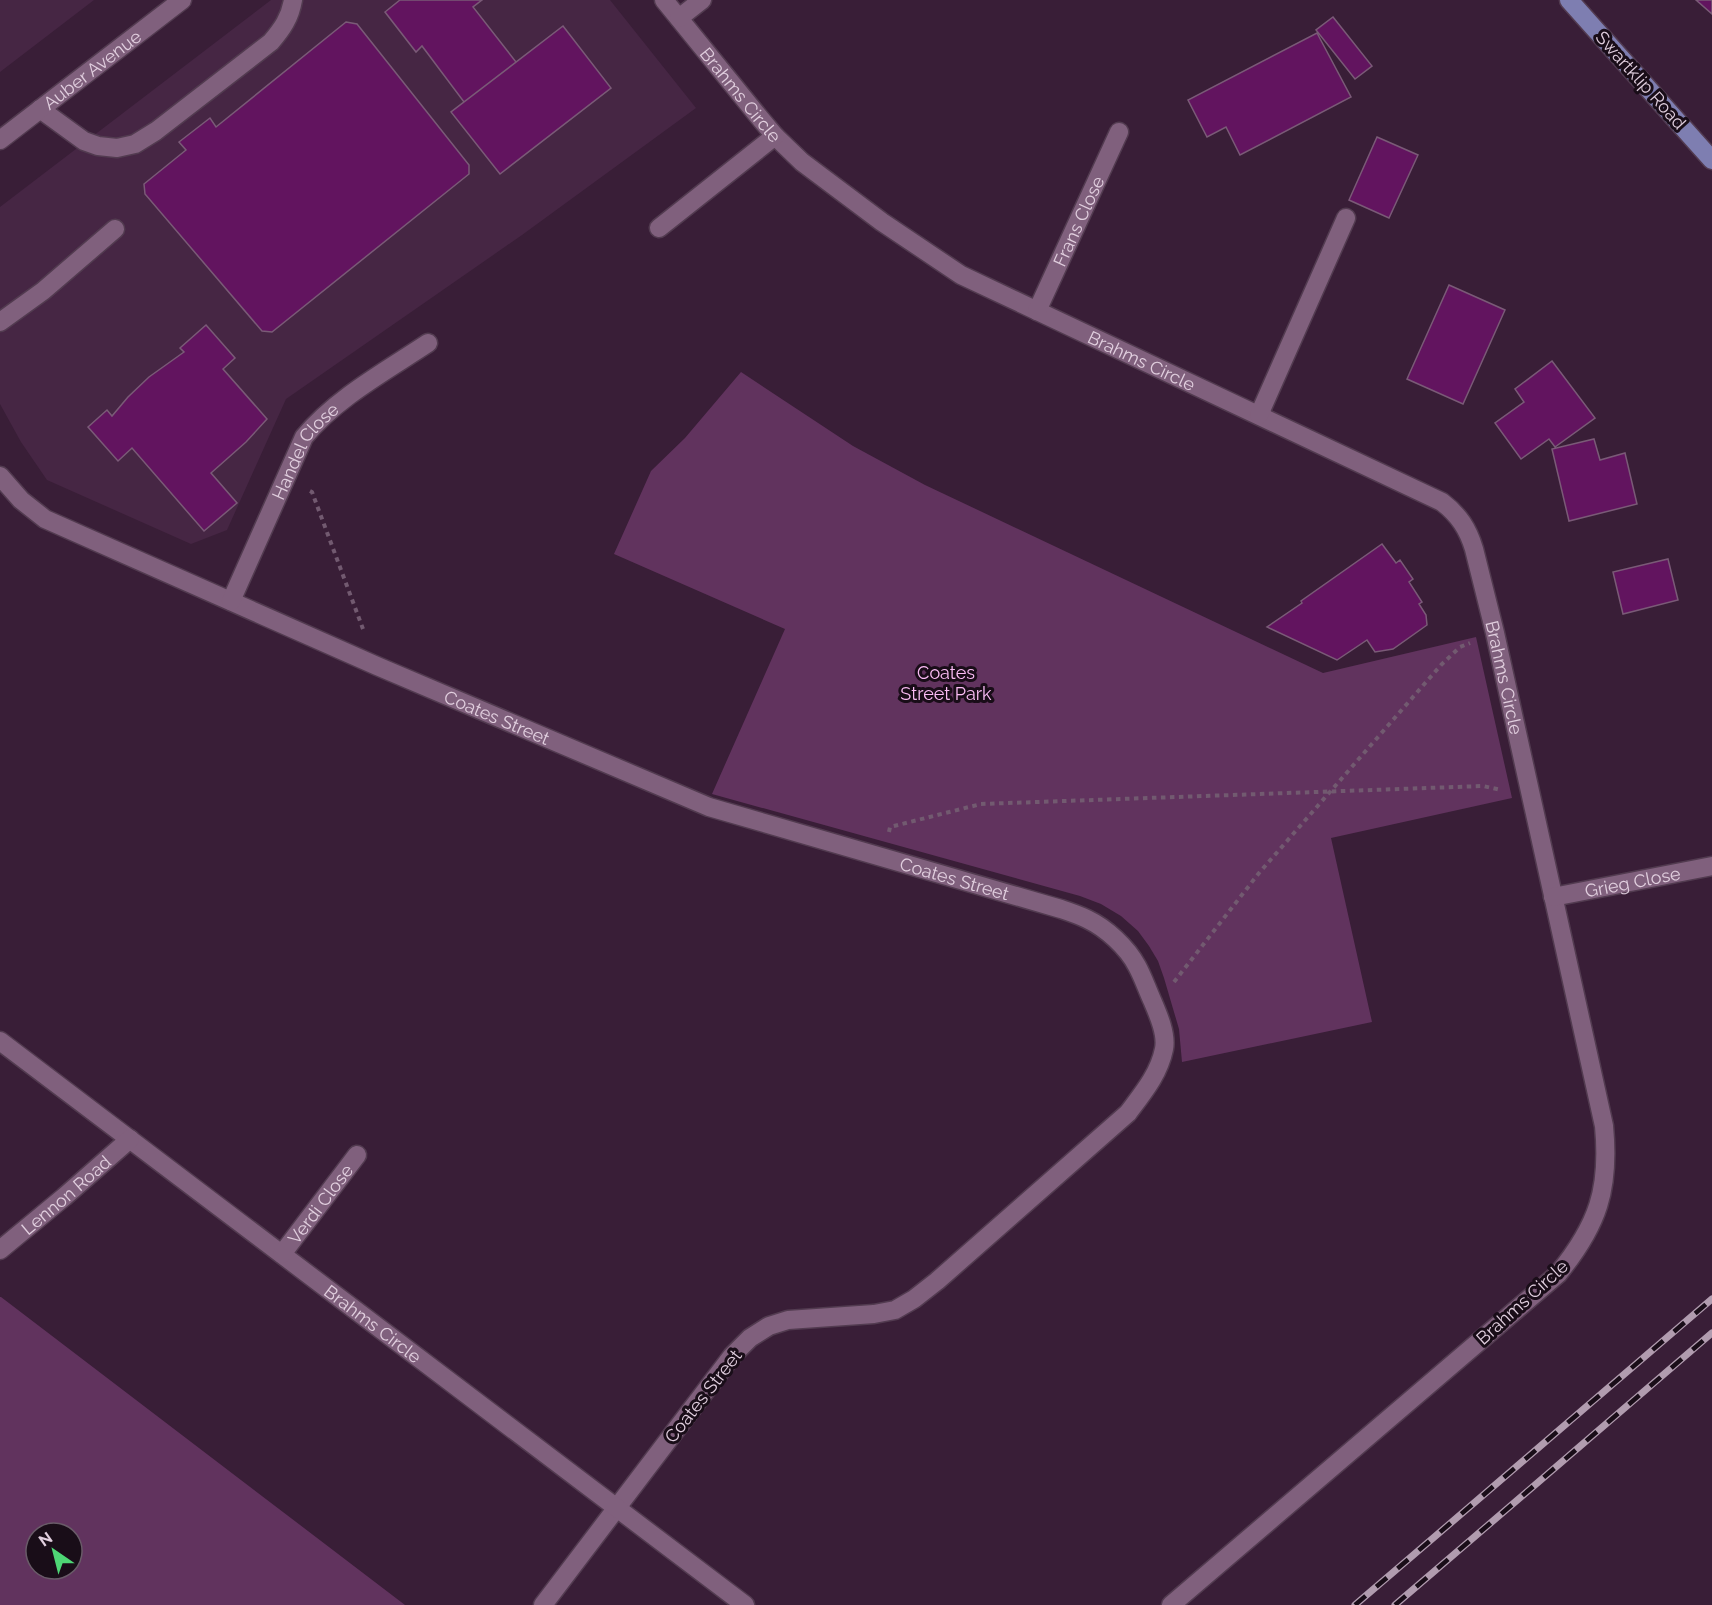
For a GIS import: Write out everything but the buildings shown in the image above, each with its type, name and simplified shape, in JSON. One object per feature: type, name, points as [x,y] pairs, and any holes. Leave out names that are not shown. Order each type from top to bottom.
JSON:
[{"type":"main road","name":"Swartklip Road","points":[[1569,0],[1712,160]]},
{"type":"street","name":"Auber Avenue","points":[[0,140],[182,0]]},
{"type":"street","points":[[40,109],[84,141],[98,146],[117,148],[135,144],[156,131],[271,42],[283,28],[291,13],[293,0]]},
{"type":"street","name":"Brahms Circle","points":[[664,0],[775,136],[802,162],[929,256],[961,275],[1443,502],[1454,511],[1470,535],[1495,633],[1604,1126],[1606,1150],[1601,1198],[1584,1239],[1558,1274],[1171,1605]]},
{"type":"street","points":[[679,18],[702,0]]},
{"type":"street","name":"Frans Close","points":[[1037,311],[1119,132]]},
{"type":"street","points":[[659,228],[775,136]]},
{"type":"street","points":[[1259,415],[1346,218]]},
{"type":"street","points":[[0,322],[43,291],[115,229]]},
{"type":"street","name":"Handel Close","points":[[231,601],[304,437],[333,407],[428,343]]},
{"type":"street","name":"Coates Street","points":[[0,476],[21,500],[45,519],[377,666],[709,807],[1061,909],[1088,919],[1106,930],[1137,964],[1155,1006],[1164,1046],[1159,1067],[1145,1091],[1128,1113],[937,1281],[896,1310],[874,1314],[788,1320],[769,1326],[750,1338],[732,1356],[543,1605]]},
{"type":"street","name":"Grieg Close","points":[[1553,897],[1712,866]]},
{"type":"street","name":"Brahms Circle","points":[[0,1041],[745,1605]]},
{"type":"street","name":"Lennon Road","points":[[0,1250],[129,1139]]},
{"type":"street","name":"Verdi Close","points":[[282,1254],[357,1155]]},
{"type":"path","points":[[286,476],[312,492],[377,666]]},
{"type":"path","points":[[1155,1006],[1259,873],[1441,664],[1460,647],[1495,633]]},
{"type":"path","points":[[880,856],[890,827],[981,804],[1483,786],[1531,797]]},
{"type":"shaded area","points":[[0,0],[94,0],[0,72]]},
{"type":"shaded area","points":[[271,0],[610,0],[696,108],[522,235],[286,399],[227,530],[191,544],[47,480],[21,442],[0,404],[0,207]]},
{"type":"green space","name":"Coates Street Park","points":[[741,372],[853,446],[925,485],[1323,673],[1476,637],[1512,798],[1331,838],[1372,1022],[1182,1062],[1179,1029],[1158,961],[1138,931],[1121,916],[1101,904],[1080,896],[712,794],[785,629],[614,554],[651,471],[685,438]]},
{"type":"green space","points":[[0,1297],[1,1297],[405,1605],[0,1605]]},
{"type":"railway","points":[[1355,1605],[1712,1299]]},
{"type":"railway","points":[[1395,1605],[1712,1333]]}]
